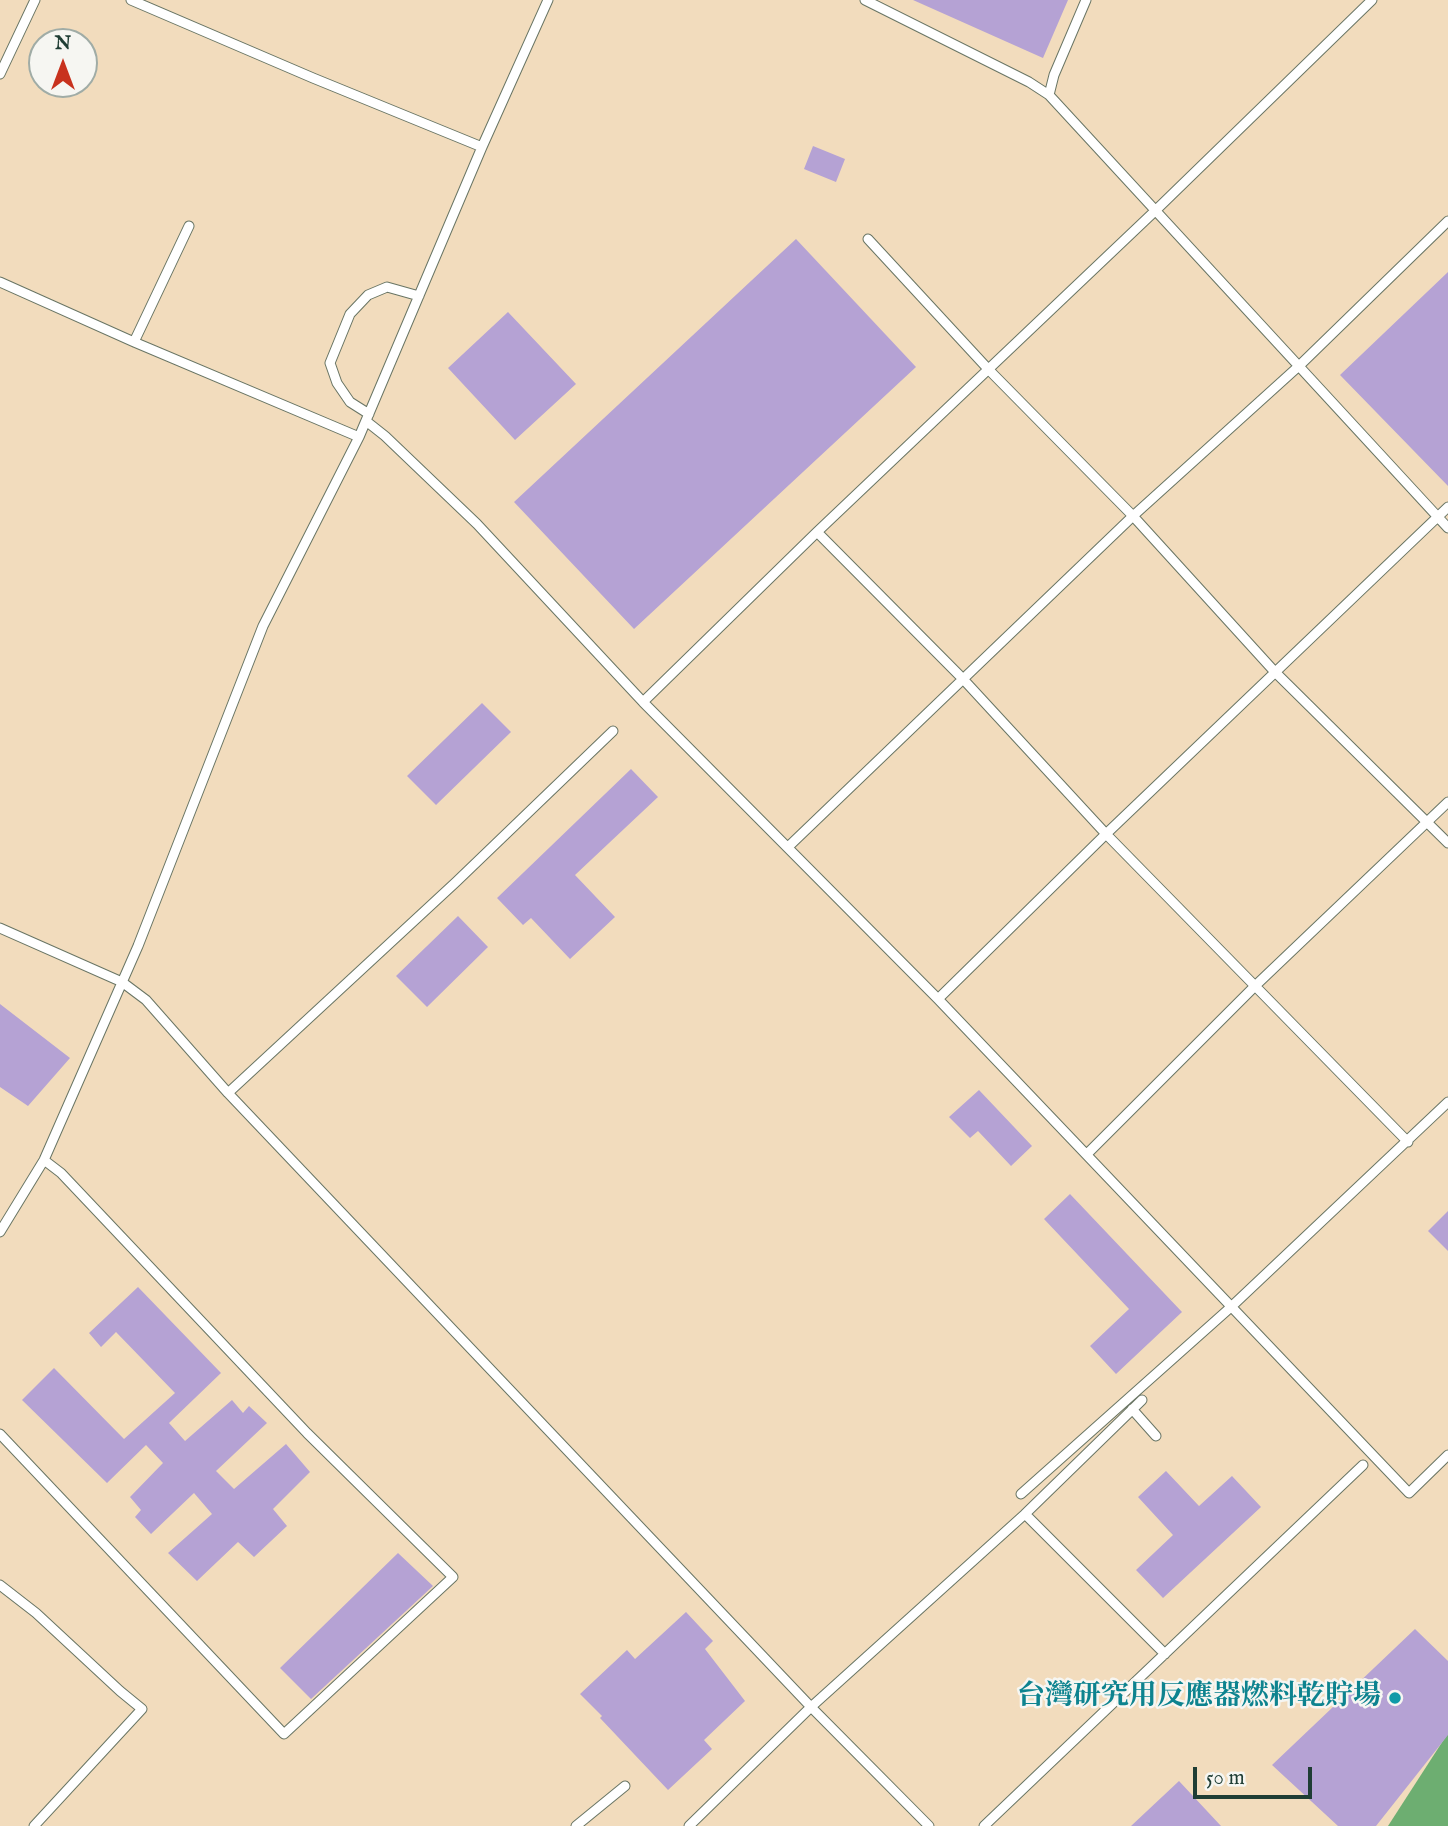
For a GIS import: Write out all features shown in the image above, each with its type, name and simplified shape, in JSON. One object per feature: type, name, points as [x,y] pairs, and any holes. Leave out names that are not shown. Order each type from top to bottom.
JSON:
[{"type":"lane","points":[[0,74],[35,0]]},
{"type":"lane","points":[[131,0],[302,74],[482,147]]},
{"type":"lane","points":[[0,1232],[44,1160],[122,982],[263,626],[359,437],[482,147],[548,0]]},
{"type":"lane","points":[[865,0],[1049,94],[1448,528]]},
{"type":"lane","points":[[1049,94],[1054,75],[1086,0]]},
{"type":"lane","points":[[643,702],[1373,0]]},
{"type":"lane","points":[[788,846],[1133,516],[1300,365],[1448,221]]},
{"type":"lane","points":[[134,342],[189,226]]},
{"type":"lane","points":[[868,239],[989,370],[1133,516],[1274,671],[1448,843]]},
{"type":"lane","points":[[0,282],[359,437]]},
{"type":"lane","points":[[419,296],[387,287],[368,295],[350,314],[330,363],[337,383],[350,402],[477,524],[643,702],[938,999],[1409,1493],[1448,1455]]},
{"type":"lane","points":[[938,999],[1274,671],[1448,507]]},
{"type":"lane","points":[[817,532],[963,679],[1106,834],[1408,1142]]},
{"type":"lane","points":[[228,1093],[456,882],[613,731]]},
{"type":"lane","points":[[1087,1154],[1255,986],[1448,802]]},
{"type":"lane","points":[[0,928],[122,982],[146,1000],[228,1093],[811,1707],[929,1826]]},
{"type":"lane","points":[[1021,1494],[1231,1307],[1448,1102]]},
{"type":"lane","points":[[0,1434],[284,1734],[453,1577],[307,1433],[61,1173],[44,1160]]},
{"type":"lane","points":[[689,1826],[811,1707],[1025,1514],[1142,1400]]},
{"type":"lane","points":[[1132,1409],[1156,1436]]},
{"type":"lane","points":[[984,1826],[1363,1465]]},
{"type":"lane","points":[[1025,1514],[1165,1654]]},
{"type":"lane","points":[[0,1585],[36,1613],[142,1709],[34,1826]]},
{"type":"lane","points":[[576,1826],[625,1786]]},
{"type":"green space","points":[[1448,1733],[1448,1826],[1388,1826]]},
{"type":"building","points":[[913,0],[1068,0],[1043,58]]},
{"type":"building","points":[[813,146],[845,159],[836,182],[804,169]]},
{"type":"building","points":[[796,239],[916,367],[634,629],[514,502]]},
{"type":"building","points":[[1448,272],[1448,486],[1340,375]]},
{"type":"building","points":[[508,312],[576,384],[515,440],[448,368]]},
{"type":"building","points":[[482,703],[511,732],[436,805],[407,776]]},
{"type":"building","points":[[631,769],[658,797],[575,875],[615,917],[570,959],[531,918],[523,925],[497,898]]},
{"type":"building","points":[[458,916],[488,947],[427,1007],[396,976]]},
{"type":"building","points":[[0,1004],[70,1058],[28,1106],[0,1087]]},
{"type":"building","points":[[979,1090],[1032,1146],[1011,1166],[978,1131],[970,1138],[949,1117]]},
{"type":"building","points":[[1070,1194],[1182,1312],[1116,1374],[1090,1346],[1129,1309],[1044,1219]]},
{"type":"building","points":[[1448,1211],[1448,1251],[1428,1231]]},
{"type":"building","points":[[138,1287],[221,1373],[169,1423],[185,1441],[232,1400],[243,1413],[249,1406],[267,1423],[216,1471],[234,1489],[286,1444],[310,1472],[273,1509],[287,1526],[254,1557],[238,1542],[197,1581],[168,1553],[212,1514],[194,1493],[151,1534],[135,1517],[141,1510],[130,1497],[163,1463],[146,1445],[107,1483],[22,1400],[54,1368],[124,1439],[175,1393],[116,1332],[101,1347],[89,1333]]},
{"type":"building","points":[[1166,1471],[1199,1506],[1232,1476],[1261,1507],[1163,1598],[1136,1570],[1173,1535],[1138,1497]]},
{"type":"building","points":[[398,1553],[433,1586],[311,1699],[280,1668]]},
{"type":"building","points":[[686,1612],[713,1641],[705,1649],[745,1701],[704,1740],[712,1749],[668,1790],[580,1694],[627,1650],[635,1659]]},
{"type":"building","name":"台灣研究用反應器燃料乾貯場","points":[[1415,1629],[1448,1661],[1448,1735],[1376,1826],[1338,1826],[1272,1765]]},
{"type":"building","points":[[1179,1781],[1221,1826],[1131,1826]]},
{"type":"place","name":"台灣研究用反應器燃料乾貯場","points":[[1395,1698]]}]
